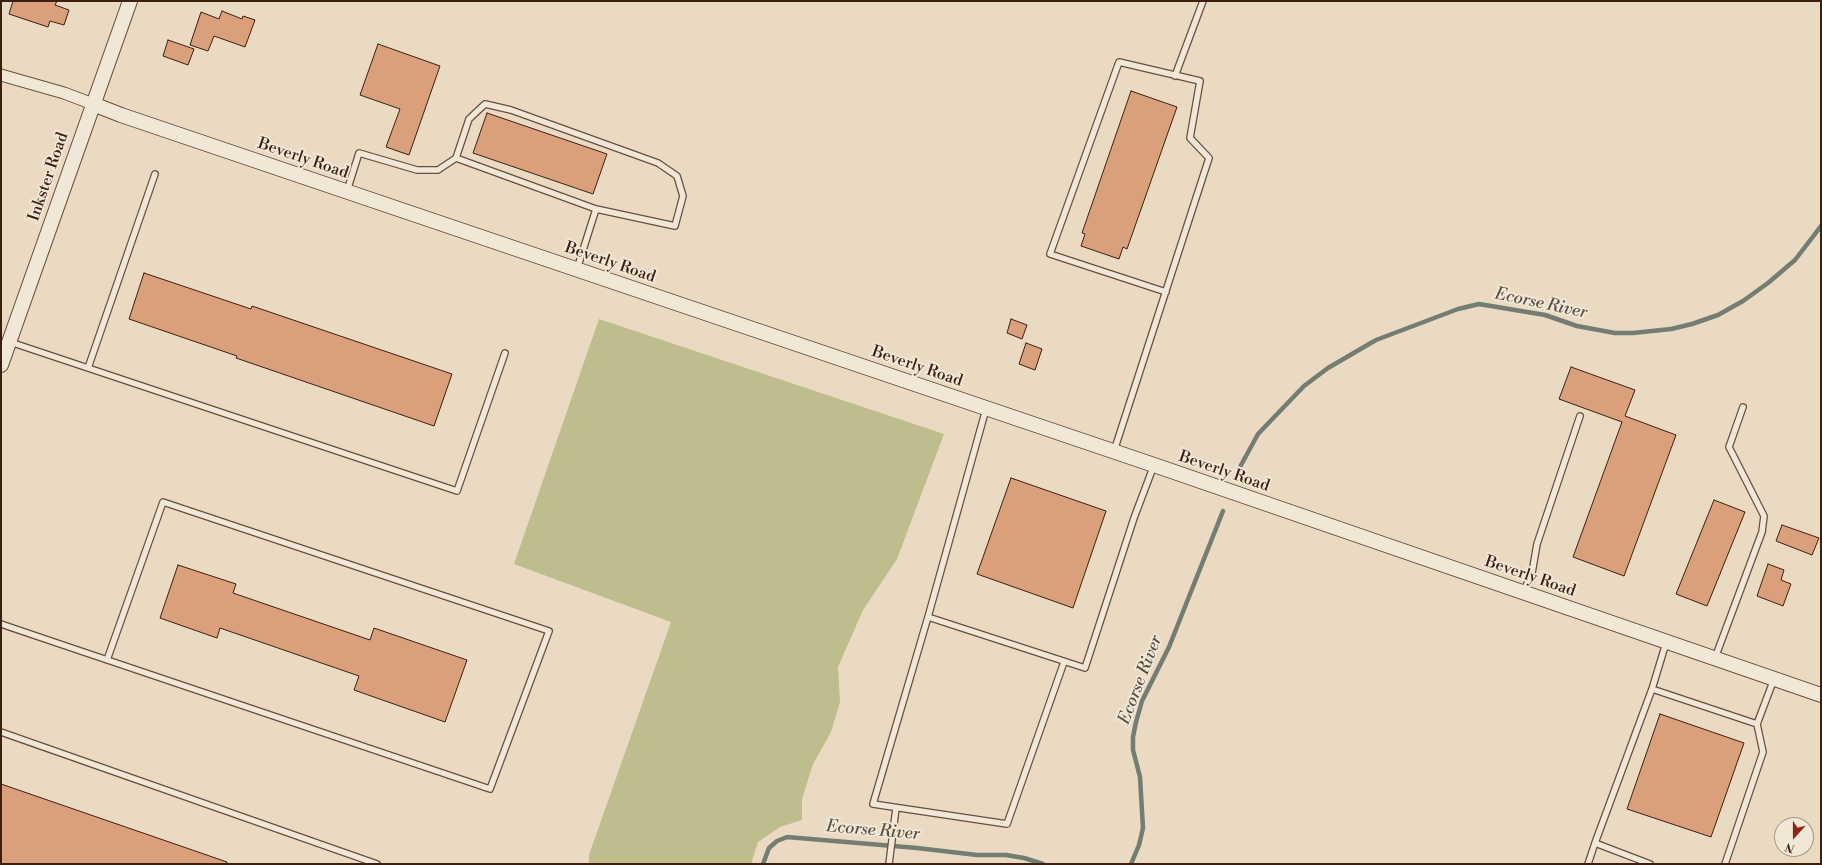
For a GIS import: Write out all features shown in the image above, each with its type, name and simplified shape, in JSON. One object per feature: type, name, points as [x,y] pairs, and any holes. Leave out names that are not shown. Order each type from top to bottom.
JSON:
[{"type":"street","name":"Inkster Road","points":[[1,365],[130,1]]},
{"type":"street","name":"Beverly Road","points":[[1,75],[94,104],[121,115],[347,192],[1114,451],[1714,659],[1774,679],[1820,691]]},
{"type":"lane","points":[[1176,76],[1203,1]]},
{"type":"lane","points":[[1114,451],[1166,292],[1209,158],[1190,138],[1200,82],[1119,62],[1050,254],[1166,292]]},
{"type":"lane","points":[[347,192],[359,153],[417,170],[438,170],[456,158],[469,119],[485,104],[510,110],[658,163],[677,176],[684,196],[675,226],[596,209],[456,158]]},
{"type":"lane","points":[[88,368],[155,174]]},
{"type":"lane","points":[[577,270],[596,209]]},
{"type":"lane","points":[[9,342],[457,491],[504,353]]},
{"type":"lane","points":[[1714,659],[1762,532],[1764,516],[1730,447],[1743,407]]},
{"type":"lane","points":[[986,408],[928,617],[873,804],[1008,824],[1064,662]]},
{"type":"lane","points":[[1523,593],[1532,573],[1537,544],[1580,416]]},
{"type":"lane","points":[[928,617],[1085,668],[1134,518],[1154,465]]},
{"type":"lane","points":[[1,624],[107,660],[490,789],[549,631],[164,502],[107,660]]},
{"type":"lane","points":[[1588,864],[1652,689],[1666,642]]},
{"type":"lane","points":[[1725,864],[1763,752],[1757,724],[1774,679]]},
{"type":"lane","points":[[1652,689],[1757,724]]},
{"type":"lane","points":[[1,732],[377,864]]},
{"type":"lane","points":[[889,864],[896,808]]},
{"type":"lane","points":[[1595,843],[1650,864]]},
{"type":"shaded area","points":[[599,319],[944,434],[897,559],[863,610],[838,667],[840,702],[831,732],[813,764],[802,799],[802,820],[780,827],[758,842],[751,864],[589,864],[589,855],[671,622],[514,564]]},
{"type":"building","points":[[13,1],[57,1],[55,5],[69,10],[64,25],[50,21],[48,27],[9,14]]},
{"type":"building","points":[[222,11],[242,19],[243,16],[255,20],[245,47],[214,36],[208,51],[190,45],[201,12],[219,19]]},
{"type":"building","points":[[168,40],[194,49],[188,65],[163,56]]},
{"type":"building","points":[[378,44],[440,66],[409,155],[386,147],[400,109],[360,95]]},
{"type":"building","points":[[1131,91],[1177,107],[1127,249],[1123,247],[1119,259],[1081,246],[1085,234],[1082,233]]},
{"type":"building","points":[[487,113],[607,154],[593,194],[473,153]]},
{"type":"building","points":[[144,273],[251,309],[252,306],[452,374],[434,426],[236,358],[237,356],[129,319]]},
{"type":"building","points":[[1011,319],[1027,325],[1022,339],[1007,333]]},
{"type":"building","points":[[1026,343],[1042,349],[1035,370],[1019,364]]},
{"type":"building","points":[[1571,367],[1635,390],[1625,416],[1676,435],[1624,576],[1573,557],[1622,422],[1559,399]]},
{"type":"building","points":[[1011,478],[1106,511],[1073,608],[977,574]]},
{"type":"building","points":[[1714,500],[1745,512],[1707,606],[1676,594]]},
{"type":"building","points":[[1782,525],[1819,538],[1812,555],[1776,541]]},
{"type":"building","points":[[1768,564],[1784,570],[1781,580],[1791,584],[1783,606],[1757,596]]},
{"type":"building","points":[[178,565],[236,584],[233,593],[370,640],[374,628],[467,660],[445,722],[354,690],[359,676],[220,628],[217,638],[160,618]]},
{"type":"building","points":[[1660,714],[1744,743],[1711,837],[1627,809]]},
{"type":"building","points":[[1,784],[227,862],[227,864],[1,864]]},
{"type":"waterway","name":"Ecorse River","points":[[1237,476],[1240,467],[1258,434],[1304,386],[1328,368],[1376,340],[1458,309],[1479,304],[1545,315],[1577,326],[1615,333],[1633,333],[1671,329],[1692,324],[1718,315],[1743,301],[1768,283],[1795,260],[1821,226]]},
{"type":"waterway","name":"Ecorse River","points":[[1131,864],[1139,845],[1143,828],[1140,777],[1133,750],[1133,737],[1136,722],[1142,701],[1169,647],[1223,511]]},
{"type":"waterway","name":"Ecorse River","points":[[763,864],[769,848],[777,841],[787,837],[917,848],[977,855],[1006,855],[1024,858],[1043,864]]}]
